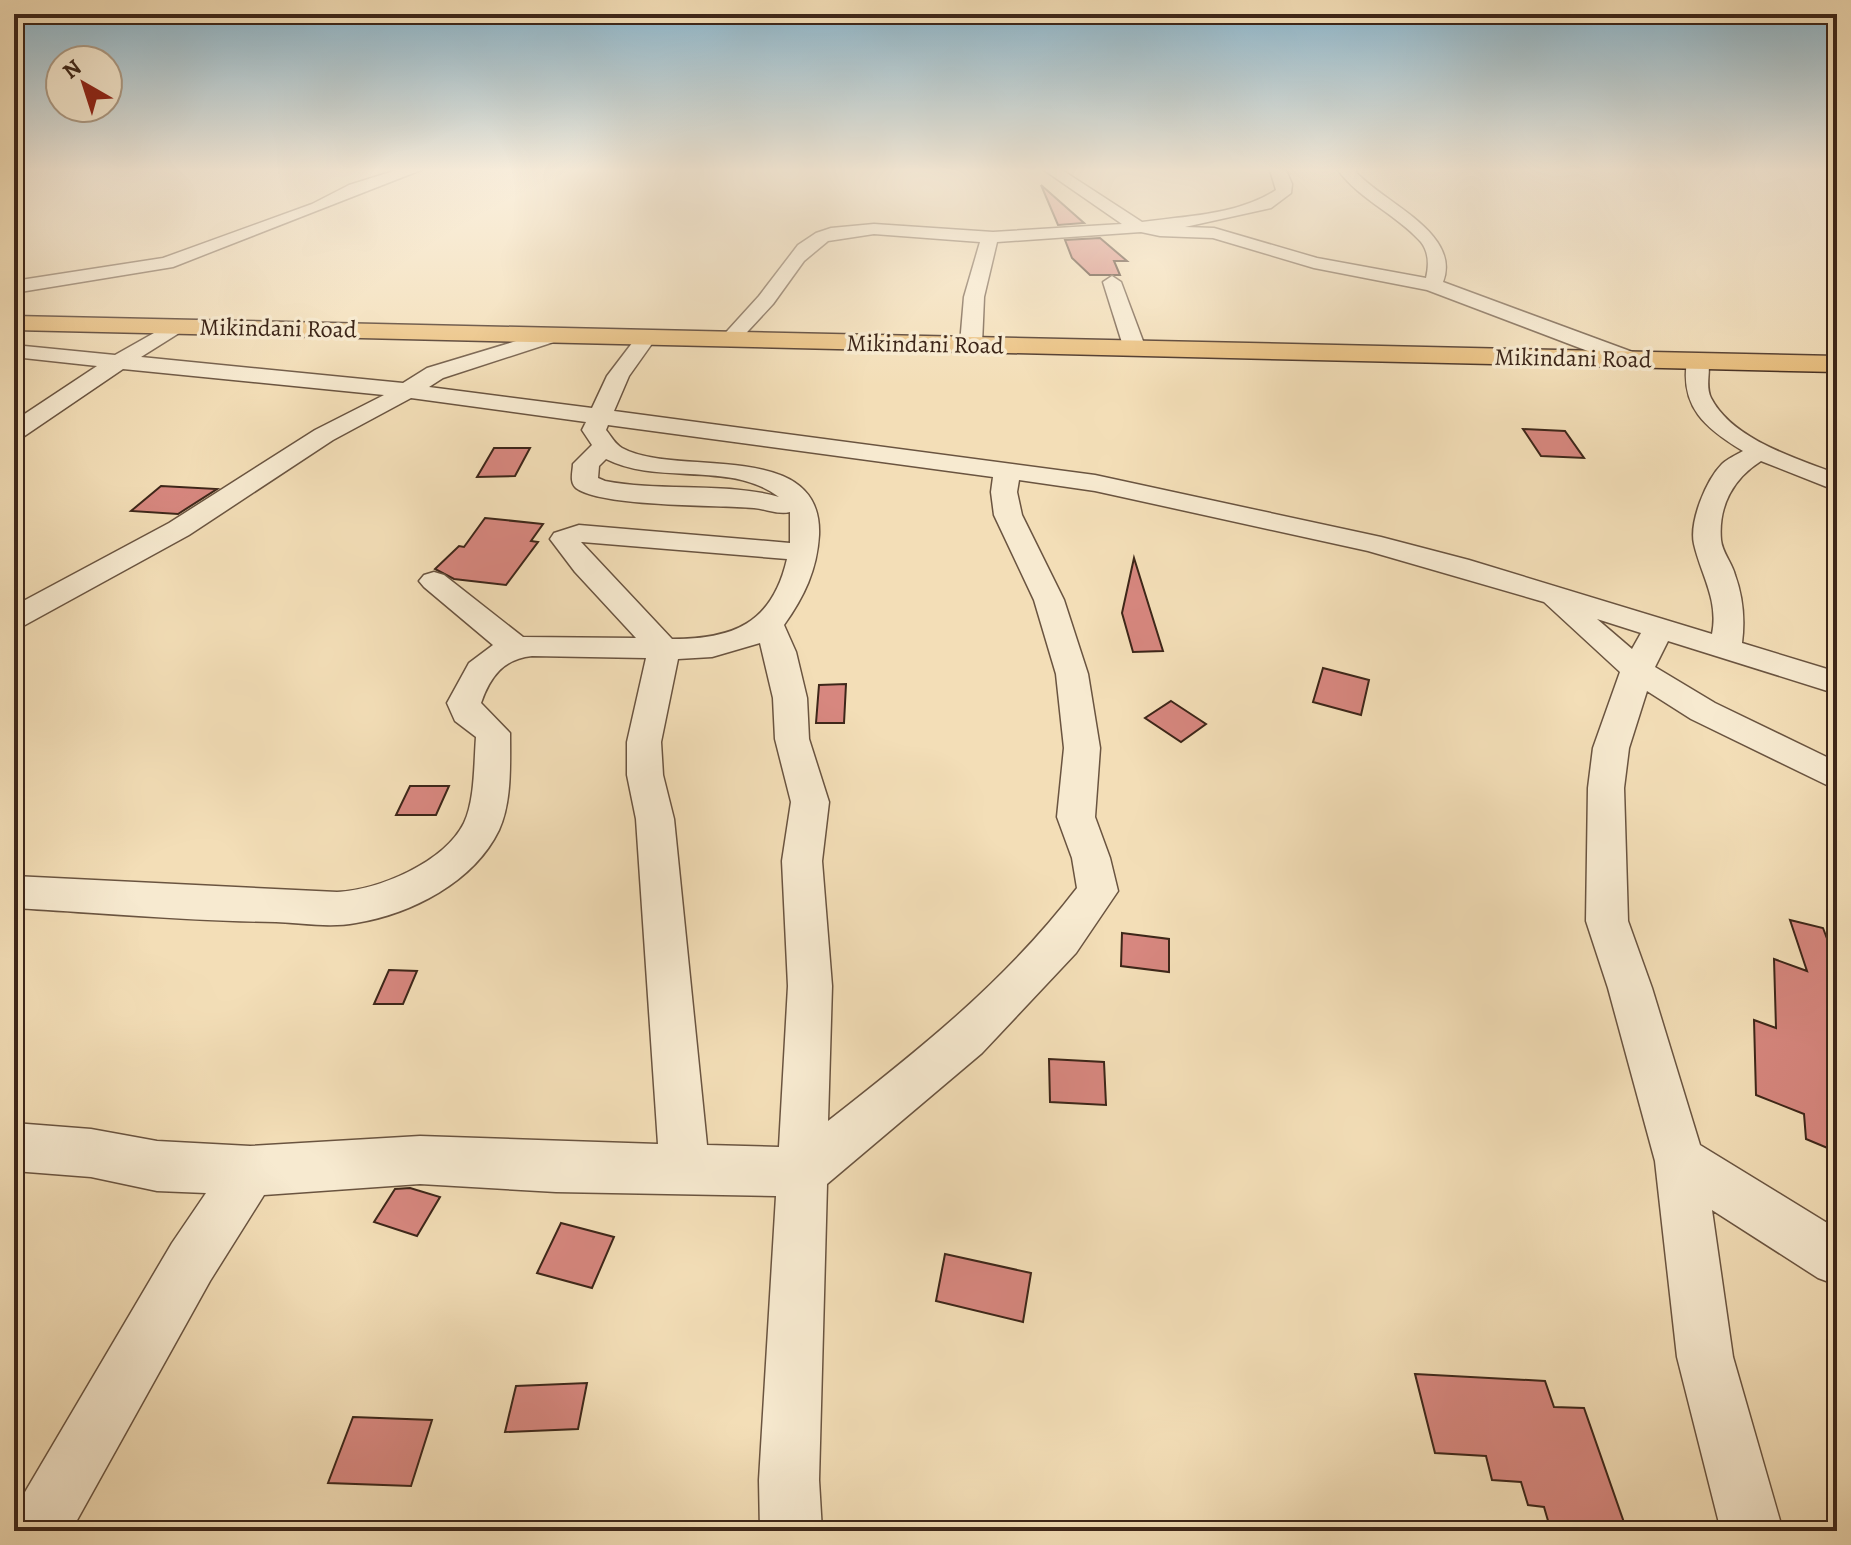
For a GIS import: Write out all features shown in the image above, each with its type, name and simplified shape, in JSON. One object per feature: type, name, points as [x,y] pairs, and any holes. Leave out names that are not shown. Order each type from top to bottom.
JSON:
[{"type":"highway","name":"Mikindani Road","points":[[14,323],[1837,364]]},
{"type":"street","points":[[14,287],[167,263],[223,242]]},
{"type":"street","points":[[729,340],[748,315],[765,300],[795,259],[817,242]]},
{"type":"street","points":[[971,344],[974,297],[989,242]]},
{"type":"street","points":[[1244,242],[1314,263],[1432,285],[1630,359]]},
{"type":"street","points":[[1430,242],[1439,265],[1432,285]]},
{"type":"street","points":[[1112,282],[1135,349]]},
{"type":"street","points":[[14,432],[177,326]]},
{"type":"street","points":[[427,331],[435,373]]},
{"type":"street","points":[[14,618],[155,543],[324,435],[410,391],[435,373],[556,335]]},
{"type":"street","points":[[14,892],[208,906],[344,908],[397,893],[435,873],[464,852],[483,824],[493,733],[467,713],[464,703],[482,666],[495,655],[515,647],[715,648],[747,638],[769,625],[793,592],[802,552],[804,506],[794,495],[769,483],[710,469],[631,461],[617,456],[602,433],[618,376],[646,338]]},
{"type":"street","points":[[14,351],[410,391],[602,433],[1007,471],[1095,483],[1315,530],[1459,566],[1835,684]]},
{"type":"street","points":[[1698,361],[1695,382],[1707,410],[1744,441],[1837,483]]},
{"type":"street","points":[[1725,649],[1730,620],[1721,575],[1707,542],[1709,509],[1731,469],[1761,450]]},
{"type":"street","points":[[14,1147],[91,1153],[157,1166],[250,1171],[420,1160],[803,1172],[966,1039],[1061,941],[1098,891],[1091,858],[1076,817],[1082,748],[1072,674],[1049,600],[1008,515],[1004,492],[1007,471]]},
{"type":"street","points":[[664,649],[585,566],[564,538],[579,533],[802,552]]},
{"type":"street","points":[[434,581],[515,647]]},
{"type":"street","points":[[1548,592],[1637,670],[1703,711],[1837,777]]},
{"type":"street","points":[[769,625],[780,652],[790,698],[792,739],[810,802],[802,861],[810,986],[789,1480],[791,1531]]},
{"type":"street","points":[[1659,628],[1637,670],[1611,748],[1606,788],[1607,921],[1680,1161],[1705,1357],[1752,1531]]},
{"type":"street","points":[[664,649],[644,742],[645,775],[655,819],[685,1170]]},
{"type":"street","points":[[1680,1161],[1837,1259]]},
{"type":"street","points":[[37,1531],[191,1262],[250,1171]]},
{"type":"building","points":[[1066,242],[1105,242],[1127,261],[1114,261],[1120,275],[1090,275],[1072,258]]},
{"type":"building","points":[[1523,429],[1565,431],[1584,458],[1541,456]]},
{"type":"building","points":[[494,448],[530,448],[515,476],[477,477]]},
{"type":"building","points":[[161,486],[217,489],[178,514],[131,511]]},
{"type":"building","points":[[485,518],[543,524],[531,541],[538,542],[506,585],[454,579],[435,569],[459,546],[464,547]]},
{"type":"building","points":[[1134,558],[1163,651],[1133,652],[1122,613]]},
{"type":"building","points":[[1323,668],[1369,680],[1361,715],[1313,702]]},
{"type":"building","points":[[846,684],[844,723],[816,723],[819,685]]},
{"type":"building","points":[[1171,701],[1206,724],[1181,742],[1145,718]]},
{"type":"building","points":[[410,786],[449,786],[436,815],[396,815]]},
{"type":"building","points":[[1790,920],[1823,928],[1837,965],[1837,1045],[1832,1046],[1833,1060],[1837,1062],[1837,1152],[1806,1139],[1804,1114],[1756,1095],[1754,1020],[1776,1028],[1774,959],[1807,971]]},
{"type":"building","points":[[1122,933],[1169,939],[1169,972],[1121,966]]},
{"type":"building","points":[[389,970],[417,971],[403,1004],[374,1004]]},
{"type":"building","points":[[1049,1059],[1104,1062],[1106,1105],[1050,1102]]},
{"type":"building","points":[[410,1188],[440,1197],[417,1236],[374,1222],[395,1189]]},
{"type":"building","points":[[561,1223],[614,1237],[592,1288],[537,1273]]},
{"type":"building","points":[[945,1254],[1031,1273],[1023,1322],[936,1301]]},
{"type":"building","points":[[1415,1374],[1545,1381],[1554,1407],[1584,1408],[1627,1531],[1551,1531],[1544,1507],[1528,1505],[1521,1482],[1492,1480],[1486,1456],[1435,1453]]},
{"type":"building","points":[[587,1383],[578,1429],[505,1432],[516,1386]]},
{"type":"building","points":[[353,1417],[432,1420],[411,1486],[328,1483]]}]
